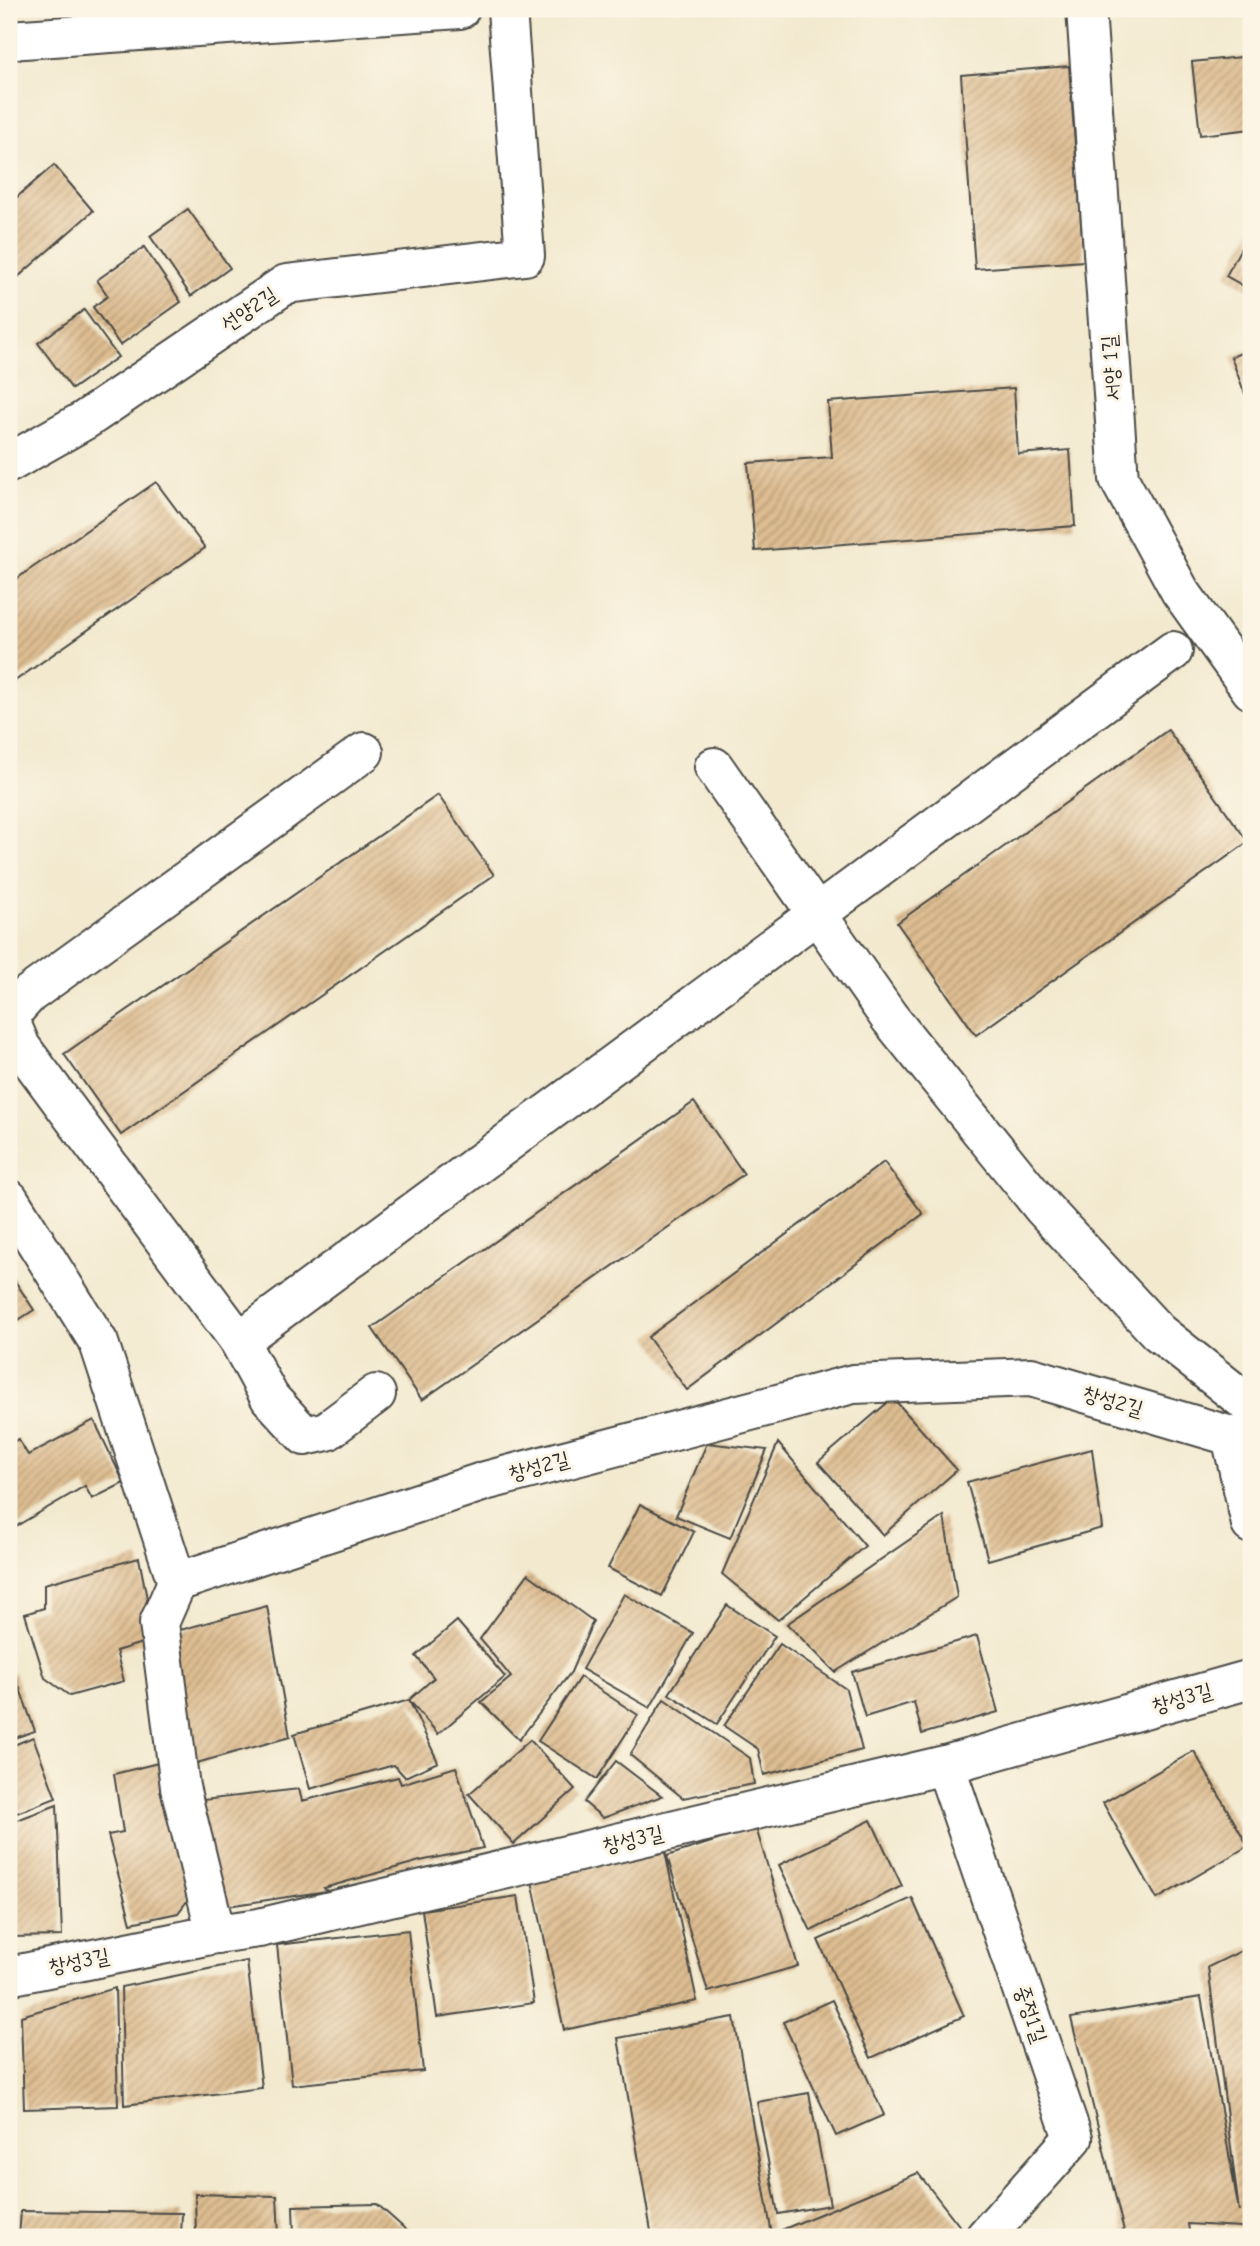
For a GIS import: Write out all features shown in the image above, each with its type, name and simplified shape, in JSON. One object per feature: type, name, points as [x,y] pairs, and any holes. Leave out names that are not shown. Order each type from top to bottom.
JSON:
[{"type":"street","points":[[9,40],[460,9]]},
{"type":"street","name":"선양2길","points":[[9,463],[85,420],[286,284],[525,256],[507,9]]},
{"type":"street","name":"서양 1길","points":[[1086,9],[1119,479],[1180,591],[1251,690]]},
{"type":"street","points":[[239,1341],[1174,652]]},
{"type":"street","points":[[364,752],[29,994],[9,1017],[21,1047],[239,1341],[270,1398],[305,1436],[327,1431],[376,1394]]},
{"type":"street","points":[[714,766],[889,1017],[1042,1208],[1158,1332],[1251,1406]]},
{"type":"street","points":[[9,1199],[99,1343],[177,1583],[159,1623],[180,1787],[216,1934]]},
{"type":"street","name":"창성2길","points":[[177,1583],[485,1481],[853,1384],[1031,1377],[1231,1436],[1251,1524]]},
{"type":"street","name":"창성3길","points":[[9,1976],[216,1934],[259,1928],[945,1765],[1251,1679]]},
{"type":"street","name":"중정1길","points":[[945,1765],[1073,2138],[985,2237]]},
{"type":"building","points":[[1251,56],[1251,129],[1200,135],[1192,62]]},
{"type":"building","points":[[1069,66],[1084,261],[975,269],[961,75]]},
{"type":"building","points":[[54,165],[93,211],[9,285],[9,204]]},
{"type":"building","points":[[188,209],[230,268],[191,296],[150,236]]},
{"type":"building","points":[[1251,229],[1251,290],[1226,276]]},
{"type":"building","points":[[144,247],[181,302],[120,345],[93,307],[108,296],[97,280]]},
{"type":"building","points":[[84,310],[118,357],[72,389],[38,343]]},
{"type":"building","points":[[1251,349],[1251,410],[1231,357]]},
{"type":"building","points":[[1014,388],[1018,454],[1070,450],[1075,526],[755,551],[748,463],[832,457],[828,402]]},
{"type":"building","points":[[156,482],[205,548],[9,685],[9,584]]},
{"type":"building","points":[[1168,730],[1248,842],[976,1035],[897,923]]},
{"type":"building","points":[[438,795],[494,875],[121,1135],[64,1054]]},
{"type":"building","points":[[694,1102],[744,1174],[422,1400],[372,1328]]},
{"type":"building","points":[[884,1162],[923,1214],[687,1390],[648,1337]]},
{"type":"building","points":[[9,1272],[34,1310],[9,1326]]},
{"type":"building","points":[[893,1398],[957,1470],[883,1535],[818,1462]]},
{"type":"building","points":[[94,1420],[124,1483],[92,1499],[85,1486],[13,1528],[9,1521],[9,1445],[18,1439],[28,1455]]},
{"type":"building","points":[[707,1443],[767,1450],[730,1538],[676,1516]]},
{"type":"building","points":[[778,1443],[865,1546],[778,1620],[722,1574]]},
{"type":"building","points":[[1092,1449],[1102,1528],[988,1560],[967,1482]]},
{"type":"building","points":[[640,1504],[694,1532],[662,1596],[608,1568]]},
{"type":"building","points":[[944,1516],[957,1597],[835,1672],[787,1624]]},
{"type":"building","points":[[139,1558],[155,1639],[116,1651],[124,1681],[70,1696],[45,1678],[25,1614],[44,1608],[44,1584]]},
{"type":"building","points":[[528,1574],[593,1621],[571,1672],[519,1740],[481,1702],[511,1677],[480,1639]]},
{"type":"building","points":[[624,1594],[693,1633],[650,1708],[582,1669]]},
{"type":"building","points":[[727,1605],[775,1636],[717,1724],[669,1694]]},
{"type":"building","points":[[267,1606],[290,1737],[193,1764],[166,1634]]},
{"type":"building","points":[[457,1621],[505,1677],[438,1734],[409,1700],[434,1678],[416,1656]]},
{"type":"building","points":[[977,1636],[998,1712],[922,1734],[914,1702],[865,1717],[852,1672]]},
{"type":"building","points":[[780,1644],[846,1689],[862,1750],[764,1775],[758,1749],[724,1726]]},
{"type":"building","points":[[14,1672],[35,1731],[9,1740],[9,1674]]},
{"type":"building","points":[[580,1677],[638,1715],[597,1779],[538,1741]]},
{"type":"building","points":[[664,1699],[750,1758],[754,1784],[683,1798],[630,1755]]},
{"type":"building","points":[[409,1700],[438,1762],[405,1777],[394,1765],[310,1789],[294,1734]]},
{"type":"building","points":[[33,1737],[56,1798],[9,1816],[9,1747]]},
{"type":"building","points":[[530,1740],[575,1789],[514,1844],[469,1794]]},
{"type":"building","points":[[1194,1751],[1248,1846],[1157,1899],[1103,1803]]},
{"type":"building","points":[[616,1761],[662,1796],[603,1818],[584,1802]]},
{"type":"building","points":[[162,1762],[196,1889],[178,1913],[131,1923],[108,1835],[123,1832],[114,1774]]},
{"type":"building","points":[[456,1767],[483,1848],[420,1861],[324,1888],[327,1891],[222,1907],[194,1801],[299,1789],[302,1801],[398,1777],[401,1784]]},
{"type":"building","points":[[57,1805],[62,1936],[9,1937],[9,1823]]},
{"type":"building","points":[[871,1820],[902,1886],[811,1931],[779,1865]]},
{"type":"building","points":[[756,1828],[798,1966],[708,1992],[667,1856]]},
{"type":"building","points":[[665,1852],[697,2001],[564,2030],[532,1881]]},
{"type":"building","points":[[518,1896],[534,2003],[437,2017],[422,1910]]},
{"type":"building","points":[[912,1898],[964,2016],[871,2058],[818,1940]]},
{"type":"building","points":[[408,1930],[423,2071],[292,2085],[277,1945]]},
{"type":"building","points":[[1251,1946],[1251,2234],[1241,2227],[1188,2224],[1190,2237],[1107,2237],[1124,2231],[1071,2018],[1201,1997],[1239,2211],[1208,1967]]},
{"type":"building","points":[[247,1961],[262,2088],[124,2105],[121,1987]]},
{"type":"building","points":[[115,1988],[118,2106],[24,2109],[21,2016]]},
{"type":"building","points":[[832,2000],[884,2115],[836,2136],[783,2022]]},
{"type":"building","points":[[734,2017],[772,2235],[652,2237],[618,2038]]},
{"type":"building","points":[[809,2093],[830,2205],[778,2214],[757,2102]]},
{"type":"building","points":[[918,2173],[961,2228],[953,2237],[772,2237],[772,2234]]},
{"type":"building","points":[[195,2194],[277,2196],[279,2237],[196,2237]]},
{"type":"building","points":[[377,2204],[414,2237],[294,2237],[293,2206]]},
{"type":"building","points":[[21,2211],[182,2213],[181,2237],[19,2237]]}]
